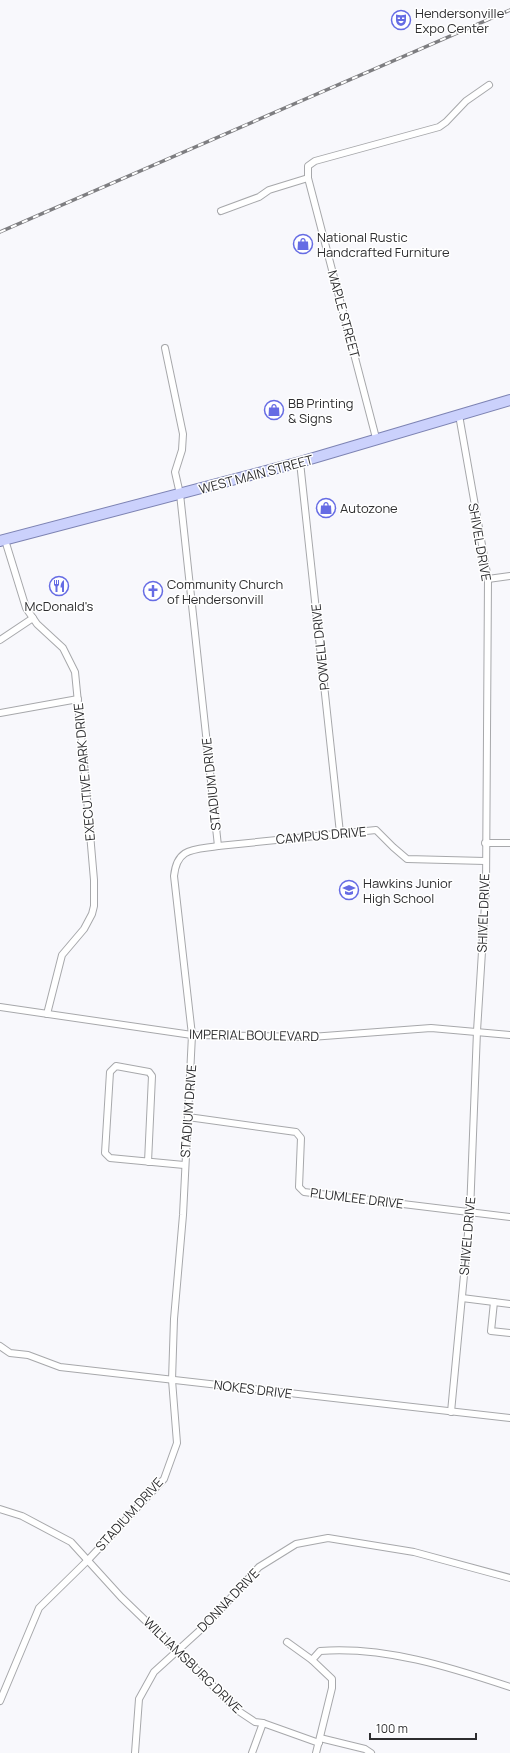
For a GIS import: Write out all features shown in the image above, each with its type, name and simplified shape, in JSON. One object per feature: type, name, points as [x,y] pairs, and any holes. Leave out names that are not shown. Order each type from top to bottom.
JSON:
[{"type":"main road","name":"WEST MAIN STREET","points":[[3,541],[300,462],[376,438],[510,400]]},
{"type":"street","name":"MAPLE STREET","points":[[376,438],[308,178],[308,166],[315,161],[439,127],[446,122],[466,101],[489,86]]},
{"type":"street","points":[[221,211],[259,197],[269,190],[308,178]]},
{"type":"street","name":"STADIUM DRIVE","points":[[0,1701],[39,1608],[164,1479],[177,1443],[172,1380],[192,1035],[174,876],[175,864],[179,857],[185,853],[218,846],[180,494],[175,472],[182,450],[183,434],[165,348]]},
{"type":"street","name":"SHIVEL DRIVE","points":[[451,1412],[470,1212],[477,1031],[486,888],[485,843],[488,579],[459,415]]},
{"type":"street","name":"POWELL DRIVE","points":[[300,462],[340,833]]},
{"type":"street","name":"EXECUTIVE PARK DRIVE","points":[[3,541],[26,608],[37,624],[63,648],[75,672],[78,699],[95,899],[92,914],[84,929],[62,955],[47,1014]]},
{"type":"street","points":[[488,579],[510,576]]},
{"type":"street","points":[[0,640],[33,618]]},
{"type":"street","points":[[0,713],[78,699]]},
{"type":"street","name":"CAMPUS DRIVE","points":[[218,846],[376,830],[407,859],[485,861]]},
{"type":"street","points":[[485,843],[510,843]]},
{"type":"street","name":"IMPERIAL BOULEVARD","points":[[0,1007],[192,1035],[311,1037],[431,1028],[510,1035]]},
{"type":"street","points":[[148,1162],[152,1076],[149,1072],[116,1066],[110,1072],[104,1153],[110,1158],[148,1162],[184,1165]]},
{"type":"street","name":"PLUMLEE DRIVE","points":[[188,1117],[296,1132],[301,1138],[299,1187],[304,1192],[510,1217]]},
{"type":"street","points":[[462,1298],[510,1304]]},
{"type":"street","points":[[494,1302],[491,1331],[510,1333]]},
{"type":"street","name":"NOKES DRIVE","points":[[0,1346],[10,1353],[28,1355],[60,1367],[510,1418]]},
{"type":"street","name":"WILLIAMSBURG DRIVE","points":[[0,1508],[22,1516],[71,1542],[121,1597],[240,1712],[255,1722],[263,1723],[319,1740],[365,1749],[371,1753]]},
{"type":"street","name":"DONNA DRIVE","points":[[135,1753],[139,1699],[154,1672],[208,1623],[259,1567],[296,1544],[328,1538],[414,1552],[510,1578]]},
{"type":"street","points":[[287,1642],[312,1660],[332,1679],[332,1688],[316,1753]]},
{"type":"street","points":[[312,1660],[320,1651],[338,1650],[378,1653],[452,1668],[510,1687]]},
{"type":"street","points":[[252,1753],[263,1723]]},
{"type":"railway","points":[[0,232],[510,10]]},
{"type":"place","name":"Hendersonville Expo Center","points":[[401,20]]},
{"type":"place","name":"National Rustic Handcrafted Furniture","points":[[303,244]]},
{"type":"place","name":"BB Printing & Signs","points":[[274,410]]},
{"type":"place","name":"Autozone","points":[[326,508]]},
{"type":"place","name":"McDonald's","points":[[59,586]]},
{"type":"place","name":"Community Church of Hendersonvill","points":[[153,591]]},
{"type":"place","name":"Hawkins Junior High School","points":[[349,890]]}]
